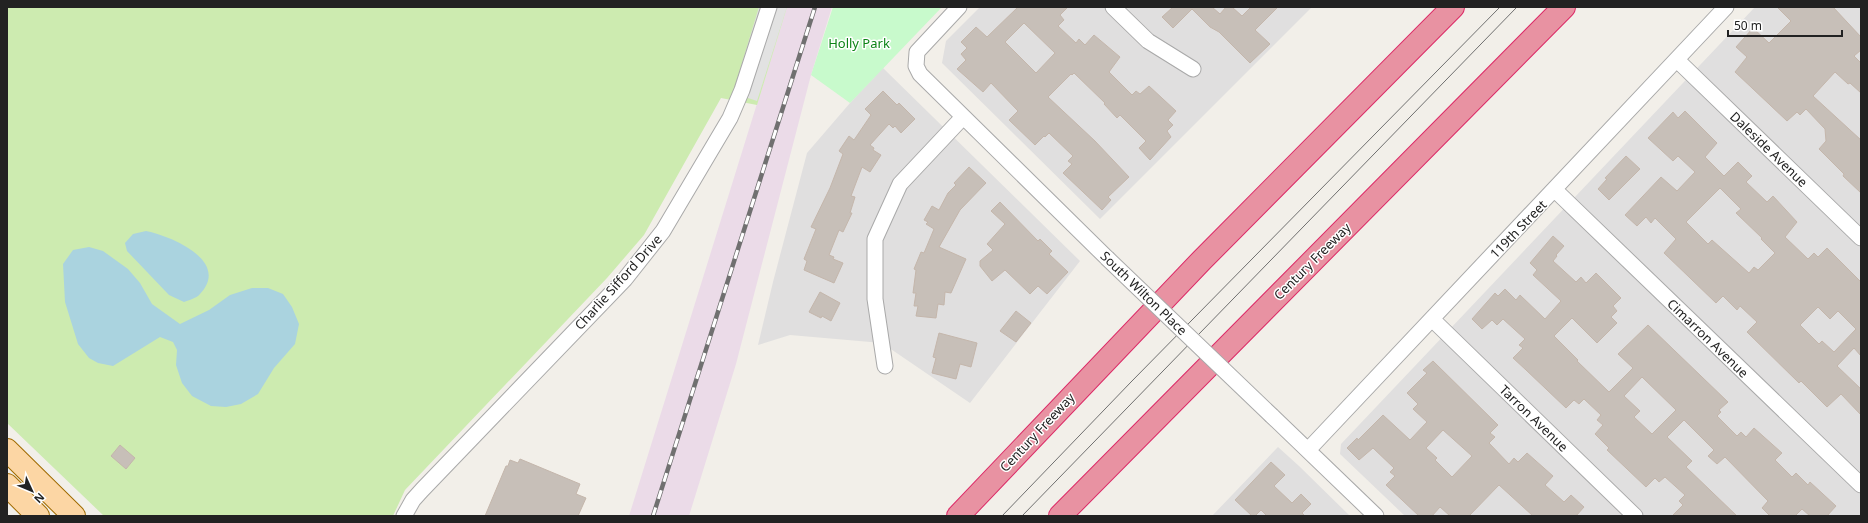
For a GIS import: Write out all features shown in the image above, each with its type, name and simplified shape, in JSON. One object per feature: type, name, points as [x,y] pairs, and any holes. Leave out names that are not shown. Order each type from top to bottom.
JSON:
[{"type":"highway","name":"Century Freeway","points":[[958,516],[1208,254],[1454,7]]},
{"type":"highway","name":"Century Freeway","points":[[1060,516],[1564,7]]},
{"type":"main road","points":[[7,450],[74,516]]},
{"type":"main road","points":[[7,485],[38,516]]},
{"type":"street","name":"Charlie Sifford Drive","points":[[404,516],[413,500],[422,490],[625,279],[663,231],[730,118],[742,90],[769,7]]},
{"type":"street","name":"South Wilton Place","points":[[959,7],[917,52],[916,66],[920,74],[1107,258],[1376,516]]},
{"type":"street","points":[[1113,7],[1148,41],[1193,69]]},
{"type":"street","name":"119th Street","points":[[1308,450],[1555,190],[1726,7]]},
{"type":"street","name":"Daleside Avenue","points":[[1677,60],[1861,238]]},
{"type":"street","points":[[885,366],[875,299],[875,239],[900,184],[963,117]]},
{"type":"street","name":"Cimarron Avenue","points":[[1555,190],[1861,486]]},
{"type":"street","name":"Tarron Avenue","points":[[1432,319],[1635,516]]},
{"type":"shaded area","points":[[759,7],[787,7],[757,101],[733,93]]},
{"type":"shaded area","points":[[787,7],[832,7],[811,75],[736,364],[689,516],[629,516]]},
{"type":"shaded area","points":[[980,7],[1312,7],[1100,219],[942,63],[946,41]]},
{"type":"shaded area","points":[[1755,7],[1861,7],[1861,516],[1405,516],[1340,454],[1341,444]]},
{"type":"shaded area","points":[[883,68],[1080,261],[970,403],[882,343],[790,335],[758,345],[807,153],[850,103]]},
{"type":"shaded area","points":[[1278,447],[1299,466],[1350,516],[1212,516]]},
{"type":"green space","points":[[7,7],[787,7],[757,105],[721,98],[644,235],[607,278],[405,490],[393,516],[104,516],[7,423]]},
{"type":"green space","name":"Holly Park","points":[[833,7],[942,7],[850,103],[811,75]]},
{"type":"water","points":[[146,231],[169,238],[182,244],[194,252],[203,261],[208,271],[208,282],[199,295],[184,302],[169,295],[127,251],[125,243],[133,234]]},
{"type":"water","points":[[89,247],[103,251],[128,269],[140,283],[152,304],[180,324],[209,310],[230,295],[252,288],[268,288],[283,294],[292,307],[299,324],[295,344],[274,368],[258,394],[241,404],[226,407],[211,406],[192,396],[182,383],[176,365],[177,350],[173,342],[160,337],[113,366],[98,363],[89,358],[78,344],[65,302],[63,264],[73,250]]},
{"type":"building","points":[[1018,7],[1068,7],[1060,15],[1064,20],[1058,26],[1076,43],[1079,39],[1085,45],[1094,35],[1120,57],[1109,72],[1132,95],[1136,91],[1140,94],[1149,86],[1176,111],[1168,120],[1173,125],[1167,131],[1171,137],[1150,160],[1139,148],[1146,141],[1120,115],[1117,118],[1104,104],[1105,103],[1074,73],[1072,75],[1071,74],[1048,97],[1095,141],[1129,177],[1108,197],[1111,200],[1102,210],[1063,173],[1072,164],[1068,161],[1073,156],[1049,133],[1035,145],[1009,120],[1018,111],[991,83],[983,92],[957,69],[966,60],[961,54],[967,48],[961,42],[976,27],[987,37]],"holes":[[[1024,23],[1055,53],[1036,73],[1005,42]]]},
{"type":"building","points":[[1173,7],[1212,7],[1220,14],[1226,7],[1232,7],[1242,16],[1251,7],[1278,7],[1255,30],[1270,44],[1250,63],[1219,32],[1210,27],[1192,9],[1173,28],[1162,17]]},
{"type":"building","points":[[1777,7],[1833,7],[1861,37],[1861,50],[1854,56],[1861,63],[1861,93],[1835,72],[1813,96],[1861,140],[1861,193],[1843,176],[1844,174],[1819,149],[1826,141],[1825,129],[1806,109],[1800,115],[1797,112],[1787,121],[1735,72],[1747,57],[1736,47],[1753,28],[1769,43],[1791,21]]},
{"type":"building","points":[[883,91],[897,105],[899,103],[915,119],[901,133],[895,126],[893,128],[889,124],[870,145],[874,148],[873,150],[881,155],[870,172],[862,167],[851,196],[855,197],[850,213],[852,213],[843,232],[839,230],[829,255],[834,257],[833,259],[843,263],[834,283],[804,270],[807,261],[804,259],[816,229],[811,227],[830,188],[843,154],[839,151],[849,136],[854,140],[871,115],[865,109]]},
{"type":"building","points":[[1685,111],[1717,143],[1705,157],[1724,176],[1738,162],[1752,176],[1746,182],[1767,202],[1773,196],[1797,222],[1785,237],[1808,259],[1814,253],[1818,257],[1827,248],[1861,282],[1861,356],[1854,348],[1837,366],[1861,389],[1861,415],[1841,394],[1827,407],[1801,381],[1799,383],[1747,332],[1757,322],[1740,306],[1737,310],[1723,296],[1716,303],[1664,253],[1676,239],[1655,218],[1651,223],[1646,217],[1637,226],[1625,215],[1661,177],[1677,191],[1695,172],[1678,156],[1673,161],[1648,138],[1673,112],[1678,118]],"holes":[[[1720,188],[1741,209],[1736,213],[1775,253],[1758,270],[1754,267],[1749,273],[1712,240],[1708,244],[1686,222]],[[1818,307],[1830,319],[1838,311],[1856,329],[1834,352],[1822,341],[1819,344],[1800,325]]]},
{"type":"building","points":[[1626,156],[1640,169],[1609,200],[1598,189],[1607,179],[1605,178]]},
{"type":"building","points":[[969,167],[986,183],[960,210],[939,247],[966,259],[951,293],[945,292],[944,305],[938,304],[936,318],[916,316],[918,306],[914,306],[916,293],[913,293],[916,270],[914,269],[921,252],[924,253],[934,229],[926,224],[928,222],[924,220],[932,206],[939,210],[948,193],[956,185],[954,183]]},
{"type":"building","points":[[1000,202],[1038,241],[1040,239],[1052,251],[1049,254],[1068,272],[1047,294],[1038,286],[1030,294],[1005,270],[992,281],[980,266],[980,261],[993,250],[987,244],[1005,224],[991,211]]},
{"type":"building","points":[[1553,236],[1564,246],[1553,261],[1576,282],[1581,277],[1586,283],[1596,273],[1621,298],[1613,306],[1617,311],[1611,317],[1617,323],[1597,343],[1572,318],[1554,336],[1609,392],[1633,368],[1618,354],[1648,325],[1728,402],[1719,410],[1721,412],[1717,416],[1737,436],[1741,432],[1746,437],[1754,428],[1782,453],[1775,460],[1792,477],[1796,473],[1808,485],[1810,482],[1836,506],[1827,516],[1810,516],[1802,509],[1795,516],[1770,516],[1762,508],[1768,501],[1725,457],[1717,464],[1708,456],[1714,450],[1684,420],[1667,437],[1692,461],[1686,467],[1737,516],[1672,516],[1683,505],[1679,501],[1685,495],[1665,477],[1659,482],[1655,478],[1646,487],[1607,450],[1609,448],[1595,434],[1603,425],[1597,420],[1601,415],[1584,399],[1579,404],[1574,400],[1566,408],[1513,358],[1523,348],[1519,345],[1525,339],[1503,319],[1497,325],[1492,320],[1482,329],[1472,319],[1495,293],[1498,296],[1505,289],[1516,300],[1520,295],[1545,319],[1561,301],[1533,275],[1537,270],[1530,263]],"holes":[[[1642,377],[1676,410],[1652,434],[1634,417],[1640,411],[1624,396]]]},
{"type":"building","points":[[820,292],[840,303],[831,321],[822,316],[821,318],[809,312]]},
{"type":"building","points":[[1016,311],[1031,323],[1016,342],[1000,331]]},
{"type":"building","points":[[939,333],[977,343],[971,367],[960,364],[956,379],[932,373],[936,358],[933,357]]},
{"type":"building","points":[[1433,361],[1498,425],[1490,433],[1495,437],[1489,443],[1509,464],[1514,458],[1518,462],[1527,453],[1553,476],[1545,485],[1564,502],[1571,495],[1584,507],[1576,516],[1533,516],[1499,485],[1469,516],[1450,516],[1440,507],[1432,516],[1419,516],[1386,485],[1395,476],[1390,472],[1394,468],[1373,448],[1359,460],[1347,448],[1357,438],[1358,440],[1383,415],[1410,440],[1427,422],[1413,409],[1418,404],[1407,393],[1427,373],[1423,370]],"holes":[[[1443,430],[1472,456],[1452,477],[1435,460],[1437,458],[1426,448]]]},
{"type":"building","points":[[120,445],[135,458],[126,469],[111,456]]},
{"type":"building","points":[[520,459],[580,484],[576,494],[586,498],[578,516],[485,516],[506,466],[508,466],[510,460],[518,463]]},
{"type":"building","points":[[1271,462],[1285,475],[1274,486],[1292,503],[1301,494],[1311,504],[1302,513],[1305,516],[1267,516],[1261,510],[1255,516],[1252,516],[1235,500]]},
{"type":"tram line","points":[[1002,516],[1131,382],[1500,7]]},
{"type":"tram line","points":[[1022,516],[1517,7]]},
{"type":"railway","points":[[653,516],[815,7]]}]
